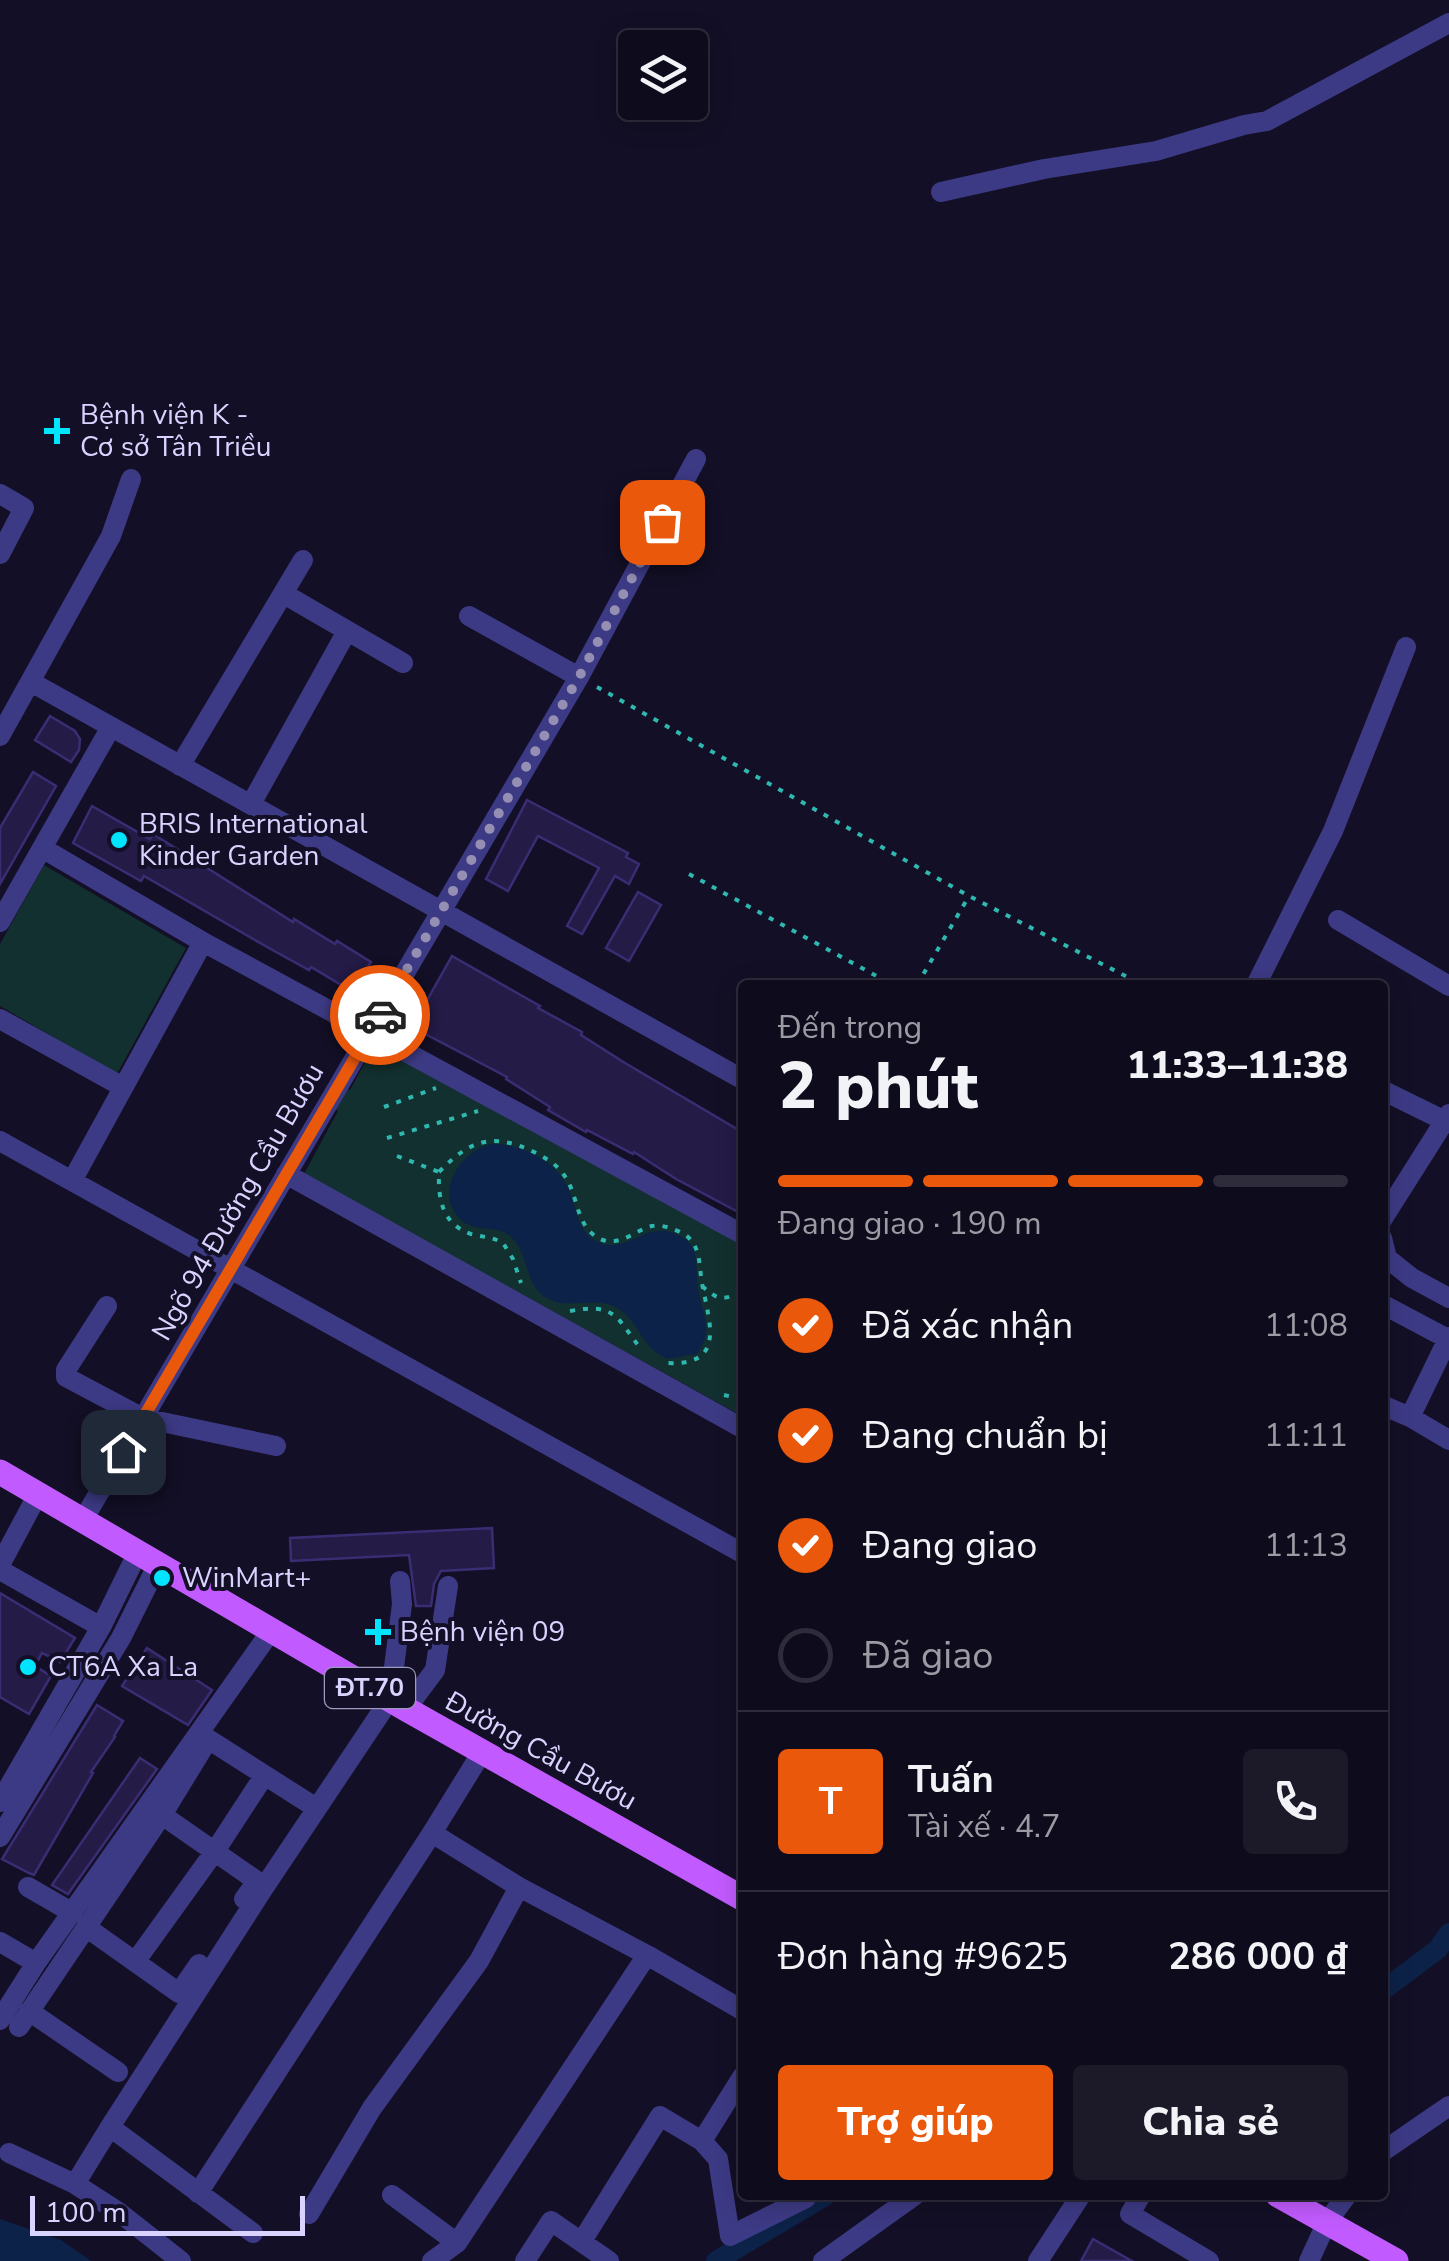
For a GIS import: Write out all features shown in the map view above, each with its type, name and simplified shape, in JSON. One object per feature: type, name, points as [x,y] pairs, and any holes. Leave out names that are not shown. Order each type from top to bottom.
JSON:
[{"type":"main road","name":"Đường Cầu Bươu","points":[[0,1472],[398,1704],[738,1896]]},
{"type":"main road","points":[[1287,2200],[1396,2261]]},
{"type":"street","points":[[941,192],[1044,168],[1156,151],[1267,120],[1449,23]]},
{"type":"street","name":"Ngõ 94 Đường Cầu Bươu","points":[[83,1520],[579,677],[696,459]]},
{"type":"street","points":[[0,736],[111,536],[131,479]]},
{"type":"street","points":[[0,494],[24,508],[0,554]]},
{"type":"street","points":[[180,766],[304,560]]},
{"type":"street","points":[[284,594],[403,663]]},
{"type":"street","points":[[469,616],[579,677]]},
{"type":"street","points":[[251,804],[347,630]]},
{"type":"street","points":[[1258,980],[1333,830],[1406,647]]},
{"type":"street","points":[[31,682],[738,1076]]},
{"type":"street","points":[[0,922],[112,727]]},
{"type":"street","points":[[42,848],[203,942],[738,1232]]},
{"type":"street","points":[[1338,920],[1449,986]]},
{"type":"street","points":[[72,1181],[203,942]]},
{"type":"street","points":[[0,1019],[123,1088]]},
{"type":"street","points":[[1388,1093],[1447,1118],[1388,1211]]},
{"type":"street","points":[[0,1141],[738,1550]]},
{"type":"street","points":[[286,1174],[738,1426]]},
{"type":"street","points":[[1388,1259],[1412,1278],[1449,1298]]},
{"type":"street","points":[[107,1306],[66,1370],[66,1377],[143,1418],[276,1446]]},
{"type":"street","points":[[1388,1308],[1446,1349],[1410,1417]]},
{"type":"street","points":[[1388,1408],[1449,1440]]},
{"type":"street","points":[[38,1494],[0,1568],[101,1627]]},
{"type":"street","points":[[0,1802],[101,1627],[148,1558]]},
{"type":"street","points":[[0,1837],[120,1638],[148,1558]]},
{"type":"street","points":[[398,1704],[400,1580]]},
{"type":"street","points":[[75,2184],[263,1889],[398,1704],[436,1670],[448,1586]]},
{"type":"street","points":[[16,2019],[36,1964],[80,1920],[162,1815],[276,1633]]},
{"type":"street","points":[[16,2019],[276,1633]]},
{"type":"street","points":[[208,1739],[310,1804]]},
{"type":"street","points":[[198,2193],[482,1752]]},
{"type":"street","points":[[135,1962],[264,1776]]},
{"type":"street","points":[[28,1887],[179,1993],[257,1880],[162,1815]]},
{"type":"street","points":[[432,1833],[519,1887],[738,2008]]},
{"type":"street","points":[[309,2214],[372,2108],[479,1961],[519,1887]]},
{"type":"street","points":[[0,1942],[36,1964]]},
{"type":"street","points":[[432,2261],[457,2243],[648,1955]]},
{"type":"street","points":[[16,2019],[118,2072]]},
{"type":"street","points":[[702,2141],[738,2083]]},
{"type":"street","points":[[1388,2148],[1449,2106]]},
{"type":"street","points":[[582,2241],[660,2116],[702,2141],[718,2159],[730,2236],[802,2200]]},
{"type":"street","points":[[110,2126],[253,2234]]},
{"type":"street","points":[[8,2153],[75,2184],[181,2261]]},
{"type":"street","points":[[392,2194],[457,2243]]},
{"type":"street","points":[[823,2261],[847,2254],[909,2200]]},
{"type":"street","points":[[1038,2261],[1078,2200]]},
{"type":"street","points":[[1139,2200],[1130,2214],[1210,2261]]},
{"type":"street","points":[[1309,2261],[1326,2222],[1344,2200]]},
{"type":"street","points":[[526,2261],[551,2221],[602,2259]]},
{"type":"path","points":[[579,677],[969,896],[1133,980]]},
{"type":"path","points":[[689,874],[884,980]]},
{"type":"path","points":[[920,980],[969,896]]},
{"type":"path","points":[[384,1107],[442,1086]]},
{"type":"path","points":[[387,1138],[481,1110]]},
{"type":"path","points":[[522,1286],[503,1242],[457,1228],[446,1217],[438,1196],[439,1172],[469,1146],[488,1140],[520,1145],[544,1157],[564,1174],[582,1223],[598,1238],[619,1241],[654,1226],[690,1238],[699,1254],[712,1323],[708,1344],[694,1360],[662,1363]]},
{"type":"path","points":[[397,1156],[439,1172]]},
{"type":"path","points":[[702,1286],[725,1300],[738,1295]]},
{"type":"path","points":[[565,1312],[582,1309],[611,1313],[622,1320],[648,1358]]},
{"type":"green space","points":[[44,865],[186,948],[117,1074],[0,1006],[0,944]]},
{"type":"green space","points":[[375,1044],[738,1241],[738,1414],[304,1174],[338,1111],[333,1106],[343,1087],[350,1090]]},
{"type":"water","points":[[492,1144],[526,1150],[555,1169],[568,1188],[581,1224],[596,1241],[615,1245],[660,1231],[688,1241],[695,1254],[706,1321],[697,1354],[667,1359],[650,1347],[624,1312],[610,1305],[563,1303],[545,1297],[533,1284],[521,1251],[511,1237],[461,1220],[450,1198],[454,1174],[470,1155]]},
{"type":"water","points":[[0,2219],[61,2240],[91,2261],[0,2261]]},
{"type":"building","points":[[50,716],[75,731],[80,739],[79,750],[71,762],[35,740]]},
{"type":"building","points":[[33,772],[56,786],[0,884],[0,828]]},
{"type":"building","points":[[527,800],[628,853],[626,857],[639,864],[629,884],[615,876],[582,934],[567,926],[599,868],[538,836],[508,891],[486,879]]},
{"type":"building","points":[[92,806],[150,839],[153,834],[293,922],[294,919],[335,944],[337,941],[371,962],[353,992],[144,876],[141,881],[73,843]]},
{"type":"building","points":[[638,892],[661,905],[629,961],[606,948]]},
{"type":"building","points":[[452,956],[738,1130],[738,1212],[634,1152],[586,1132],[548,1110],[550,1107],[507,1077],[412,1027]]},
{"type":"building","points":[[492,1528],[494,1568],[441,1571],[434,1584],[431,1606],[416,1606],[409,1555],[291,1561],[290,1538]]},
{"type":"building","name":"CT6A Xa La","points":[[0,1593],[75,1638],[60,1662],[42,1653],[35,1666],[51,1676],[29,1714],[0,1697]]},
{"type":"building","points":[[147,1648],[212,1690],[188,1725],[122,1686]]},
{"type":"building","points":[[97,1705],[123,1721],[34,1875],[2,1859]]},
{"type":"building","points":[[140,1758],[157,1769],[68,1894],[52,1885]]},
{"type":"building","points":[[1093,2239],[1132,2261],[1081,2261]]},
{"type":"waterway","points":[[1388,1986],[1438,1949],[1449,1933]]},
{"type":"waterway","points":[[716,2261],[819,2200]]},
{"type":"way so far","points":[[380,1015],[579,677],[662,522]]},
{"type":"place","name":"Bệnh viện K - Cơ sở Tân Triều","points":[[57,431]]},
{"type":"place","name":"BRIS International Kinder Garden","points":[[119,840]]},
{"type":"place","name":"WinMart+","points":[[162,1578]]},
{"type":"place","name":"Bệnh viện 09","points":[[378,1632]]},
{"type":"place","name":"CT6A Xa La","points":[[28,1667]]},
{"type":"route","points":[[123,1452],[380,1015]]}]
